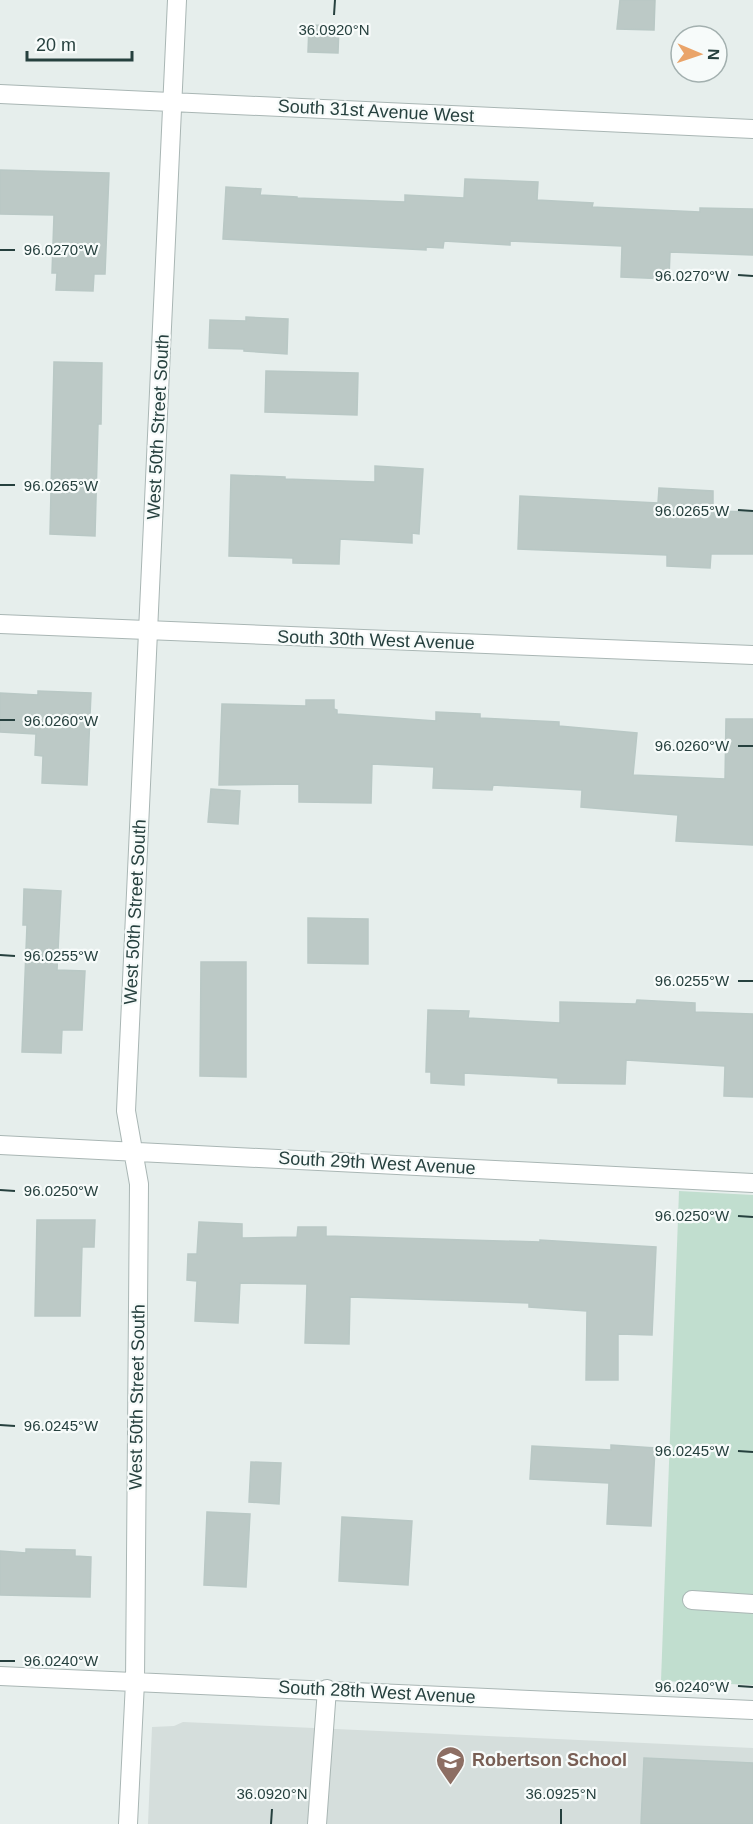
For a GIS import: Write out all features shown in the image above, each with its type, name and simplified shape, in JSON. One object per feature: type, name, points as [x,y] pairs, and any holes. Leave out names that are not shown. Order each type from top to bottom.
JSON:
[{"type":"street","name":"West 50th Street South","points":[[128,1824],[135,1682],[139,1184],[126,1111],[177,0]]},
{"type":"street","name":"South 31st Avenue West","points":[[0,94],[753,129]]},
{"type":"street","name":"South 30th West Avenue","points":[[0,624],[753,655]]},
{"type":"street","name":"South 29th West Avenue","points":[[0,1145],[753,1183]]},
{"type":"street","points":[[692,1600],[753,1604]]},
{"type":"street","name":"South 28th West Avenue","points":[[0,1676],[753,1710]]},
{"type":"street","points":[[317,1824],[327,1689]]},
{"type":"shaded area","name":"Robertson School","points":[[183,1722],[753,1748],[753,1824],[148,1824],[152,1727],[174,1726]]},
{"type":"green space","points":[[679,1191],[753,1195],[753,1685],[661,1681]]},
{"type":"building","points":[[620,0],[655,0],[654,30],[617,29]]},
{"type":"building","points":[[309,25],[339,26],[338,53],[308,52]]},
{"type":"building","points":[[0,170],[109,173],[105,274],[94,274],[93,291],[56,290],[57,273],[52,273],[54,215],[0,214]]},
{"type":"building","points":[[465,179],[538,182],[537,200],[593,203],[592,207],[700,212],[700,208],[753,209],[753,255],[670,252],[669,279],[621,277],[622,246],[510,241],[510,245],[444,241],[443,248],[426,247],[426,250],[223,239],[226,187],[261,189],[260,195],[405,202],[405,195],[464,198]]},
{"type":"building","points":[[246,317],[288,319],[287,354],[209,348],[210,320],[246,321]]},
{"type":"building","points":[[54,362],[102,363],[95,536],[50,534]]},
{"type":"building","points":[[266,371],[358,373],[357,415],[265,412]]},
{"type":"building","points":[[375,466],[423,469],[419,534],[412,533],[412,543],[340,539],[339,564],[293,563],[293,558],[229,556],[231,475],[375,482]]},
{"type":"building","points":[[659,488],[713,491],[713,511],[753,512],[753,554],[711,554],[710,568],[667,566],[667,555],[518,549],[520,496],[658,503]]},
{"type":"building","points":[[38,691],[91,693],[87,785],[42,783],[43,756],[35,755],[36,734],[0,732],[0,693],[38,695]]},
{"type":"building","points":[[306,700],[334,700],[334,709],[337,710],[337,714],[436,721],[436,712],[480,714],[480,718],[559,722],[559,726],[637,733],[633,775],[725,779],[726,719],[753,719],[753,845],[676,841],[678,815],[581,807],[582,790],[493,785],[492,790],[433,788],[434,767],[372,764],[371,803],[299,802],[299,784],[219,785],[222,704],[306,706]]},
{"type":"building","points":[[211,789],[240,791],[238,824],[208,822]]},
{"type":"building","points":[[24,889],[61,891],[57,970],[85,971],[82,1030],[62,1030],[61,1053],[22,1052],[27,925],[23,925]]},
{"type":"building","points":[[308,918],[368,919],[368,964],[308,963]]},
{"type":"building","points":[[201,962],[246,962],[246,1077],[200,1076]]},
{"type":"building","points":[[637,1000],[695,1003],[695,1012],[753,1014],[753,1097],[724,1096],[725,1066],[626,1060],[625,1084],[558,1083],[558,1078],[464,1073],[464,1085],[431,1083],[431,1072],[426,1072],[428,1010],[469,1011],[468,1018],[560,1023],[560,1002],[636,1004]]},
{"type":"building","points":[[37,1220],[95,1220],[94,1247],[82,1247],[80,1316],[35,1316]]},
{"type":"building","points":[[199,1222],[242,1224],[242,1238],[297,1237],[298,1227],[326,1227],[326,1236],[540,1242],[540,1240],[656,1247],[652,1335],[618,1334],[618,1380],[586,1380],[587,1311],[529,1307],[529,1303],[350,1297],[349,1344],[305,1343],[307,1284],[240,1283],[238,1323],[195,1321],[197,1281],[187,1280],[188,1254],[197,1254]]},
{"type":"building","points":[[611,1445],[655,1448],[651,1526],[607,1524],[609,1483],[530,1479],[532,1446],[611,1450]]},
{"type":"building","points":[[251,1462],[281,1463],[279,1504],[249,1502]]},
{"type":"building","points":[[207,1512],[250,1514],[246,1587],[204,1585]]},
{"type":"building","points":[[342,1517],[412,1521],[408,1585],[339,1581]]},
{"type":"building","points":[[26,1549],[75,1550],[75,1556],[91,1557],[90,1597],[0,1595],[0,1551],[26,1553]]},
{"type":"building","points":[[644,1758],[753,1763],[753,1824],[641,1824]]},
{"type":"place","name":"Robertson School","points":[[451,1786]]}]
